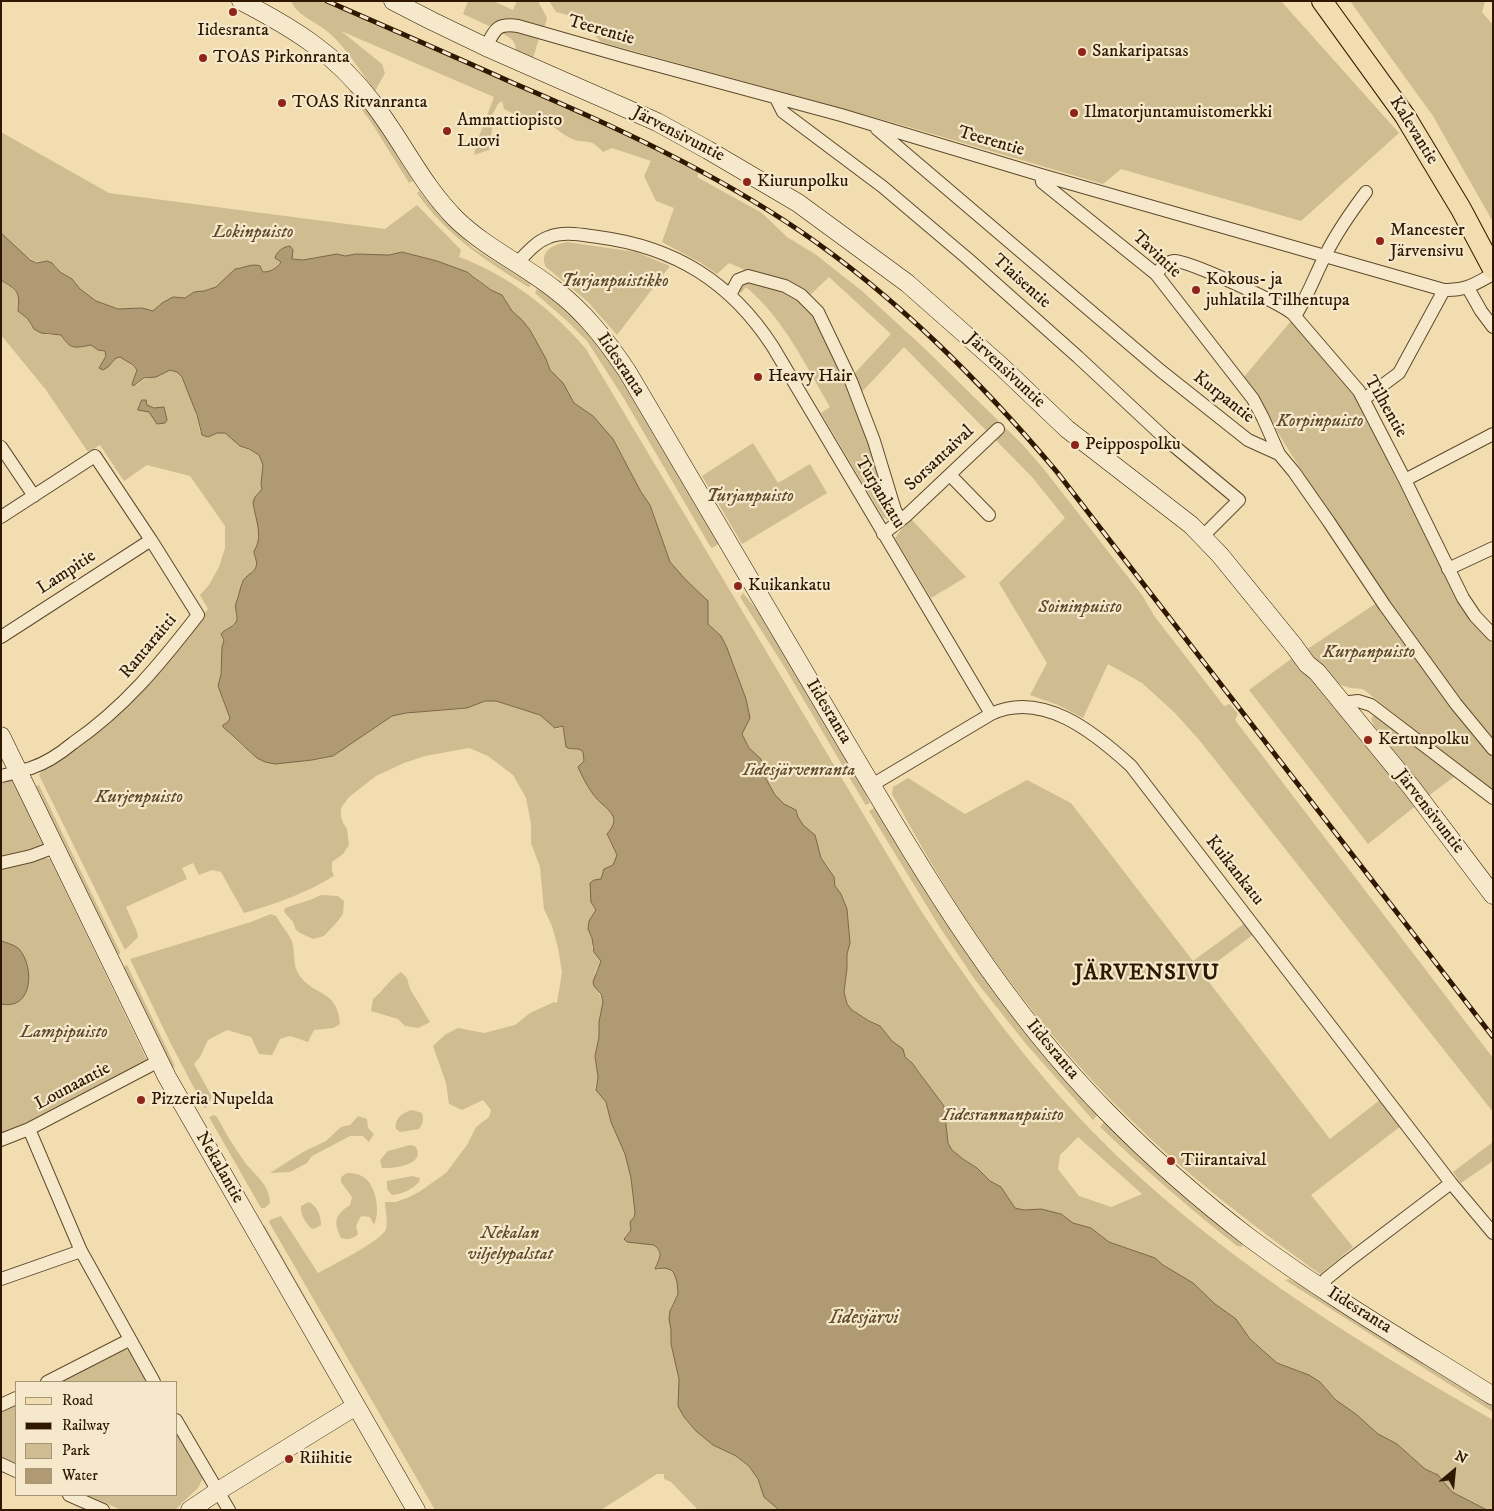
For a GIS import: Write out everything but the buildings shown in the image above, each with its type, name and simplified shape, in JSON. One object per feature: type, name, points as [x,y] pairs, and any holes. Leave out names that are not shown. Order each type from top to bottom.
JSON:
[{"type":"main road","name":"Iidesranta","points":[[241,1],[282,22],[312,42],[348,73],[373,103],[424,181],[444,206],[484,243],[555,289],[592,324],[615,354],[872,785],[970,943],[1032,1028],[1079,1082],[1107,1112],[1183,1184],[1251,1239],[1321,1287],[1493,1396]]},
{"type":"main road","name":"Järvensivuntie","points":[[393,1],[486,47],[657,122],[798,202],[912,287],[1001,366],[1066,429],[1156,496],[1203,536],[1412,788],[1493,895]]},
{"type":"main road","name":"Kalevantie","points":[[1322,1],[1405,116],[1461,209],[1493,269]]},
{"type":"main road","name":"Nekalantie","points":[[1,736],[178,1098],[416,1510]]},
{"type":"main road","points":[[190,1510],[356,1406]]},
{"type":"street","name":"Teerentie","points":[[486,47],[498,27],[507,24],[518,26],[872,125],[1444,290],[1468,288],[1493,274]]},
{"type":"street","name":"Tiaisentie","points":[[776,98],[783,112],[883,187],[968,259],[1078,357],[1168,441],[1239,500],[1203,536]]},
{"type":"street","name":"Kurpantie","points":[[872,125],[1161,372],[1248,440],[1279,454],[1294,472],[1385,606],[1456,704],[1493,749]]},
{"type":"street","name":"Tavintie","points":[[1041,175],[1042,182],[1156,274],[1252,399],[1263,418],[1279,454]]},
{"type":"street","points":[[1295,316],[1307,298],[1326,255],[1344,223],[1366,192]]},
{"type":"street","name":"Turjankatu","points":[[516,264],[541,241],[556,235],[570,234],[614,239],[640,244],[678,259],[701,272],[730,295],[752,318],[773,347],[991,714]]},
{"type":"street","name":"Tilhentie","points":[[1156,274],[1165,264],[1173,261],[1188,264],[1247,289],[1287,309],[1295,316],[1364,399],[1406,480],[1448,569],[1475,616],[1493,635]]},
{"type":"street","name":"Turjankatu","points":[[730,295],[738,280],[748,276],[784,286],[801,295],[818,312],[851,381],[874,441],[895,510],[900,520]]},
{"type":"street","points":[[1468,288],[1493,327]]},
{"type":"street","points":[[1364,399],[1399,373],[1444,290]]},
{"type":"street","name":"Sorsantaival","points":[[883,534],[950,475],[998,429]]},
{"type":"street","points":[[1406,480],[1493,434]]},
{"type":"street","points":[[1,447],[34,496],[1,517]]},
{"type":"street","name":"Rantaraitti","points":[[19,772],[33,767],[66,749],[112,714],[145,681],[198,616],[151,540],[95,456],[34,496]]},
{"type":"street","points":[[950,475],[989,514]]},
{"type":"street","name":"Lampitie","points":[[1,637],[151,540]]},
{"type":"street","points":[[1448,569],[1493,548]]},
{"type":"street","points":[[1342,702],[1358,701],[1371,705],[1493,798]]},
{"type":"street","name":"Kuikankatu","points":[[872,785],[991,714],[1009,707],[1040,708],[1102,740],[1131,766],[1451,1183],[1493,1233]]},
{"type":"street","points":[[1,776],[19,772]]},
{"type":"street","points":[[1,863],[31,856],[55,847]]},
{"type":"street","name":"Lounaantie","points":[[1,1140],[29,1129],[159,1061]]},
{"type":"street","points":[[29,1129],[80,1250],[153,1381]]},
{"type":"street","points":[[1321,1287],[1326,1279],[1336,1270],[1451,1183]]},
{"type":"street","points":[[1,1279],[80,1250]]},
{"type":"street","points":[[49,1381],[129,1340]]},
{"type":"street","points":[[1,1406],[15,1399]]},
{"type":"street","points":[[178,1423],[229,1510]]},
{"type":"street","points":[[1,1464],[15,1471]]},
{"type":"street","points":[[71,1496],[103,1510]]},
{"type":"green space","name":"Soininpuisto","points":[[291,1],[328,1],[616,129],[700,170],[697,177],[762,213],[787,237],[815,254],[862,291],[922,346],[1022,444],[1043,468],[1142,595],[1155,617],[1224,706],[1230,704],[1238,714],[1235,720],[1493,1058],[1493,1112],[1200,741],[1175,713],[1142,683],[1108,664],[1083,718],[1058,705],[1030,695],[1047,663],[999,583],[1065,518],[1032,477],[904,347],[860,394],[853,375],[891,334],[829,277],[808,297],[729,263],[717,274],[662,242],[674,208],[656,201],[644,176],[651,161],[612,148],[603,152],[590,142],[571,139],[543,122],[509,112],[504,109],[502,101],[498,104],[491,117],[492,129],[489,150],[474,155],[494,97],[341,31],[382,64],[385,73],[375,91],[337,41],[323,28],[297,10]]},
{"type":"green space","points":[[468,1],[493,1],[513,10],[517,1],[538,1],[547,18],[545,26],[509,19],[489,26],[463,14]]},
{"type":"green space","points":[[549,1],[1281,1],[1399,133],[1301,221],[1121,169],[1103,184],[902,125],[601,42],[582,22],[571,16],[556,12]]},
{"type":"green space","points":[[1350,1],[1485,1],[1482,12],[1493,25],[1493,222],[1433,116]]},
{"type":"green space","points":[[508,30],[539,38],[532,62],[515,54],[515,44],[502,33]]},
{"type":"green space","points":[[352,89],[377,122],[413,181],[409,183],[373,125],[349,92]]},
{"type":"green space","points":[[1,132],[109,193],[385,229],[417,205],[461,250],[459,257],[477,264],[512,283],[544,307],[586,349],[918,906],[958,965],[1022,1051],[1068,1106],[1093,1132],[1184,1216],[1283,1290],[1334,1324],[1493,1420],[1493,1510],[1487,1510],[1452,1492],[1435,1473],[1425,1469],[1397,1444],[1378,1434],[1357,1415],[1343,1406],[1320,1382],[1309,1375],[1277,1363],[1250,1339],[1236,1319],[1215,1304],[1191,1282],[1163,1265],[1157,1259],[1109,1242],[1091,1228],[1073,1223],[1061,1214],[1041,1209],[1024,1210],[1015,1208],[1001,1187],[990,1181],[977,1168],[955,1153],[948,1143],[944,1106],[919,1071],[882,1028],[852,1010],[847,1004],[844,992],[850,940],[847,909],[841,894],[835,886],[832,874],[821,858],[815,835],[803,825],[797,811],[784,804],[775,795],[766,780],[761,759],[751,751],[742,734],[748,718],[748,707],[727,648],[721,636],[708,624],[708,601],[670,562],[650,505],[613,439],[593,416],[574,403],[558,378],[550,370],[530,330],[512,311],[504,297],[491,290],[473,275],[437,261],[402,252],[389,255],[356,254],[345,256],[337,254],[303,260],[292,259],[292,248],[287,247],[276,259],[281,262],[276,268],[264,272],[261,267],[257,266],[235,269],[216,287],[194,292],[185,298],[173,297],[159,305],[154,311],[142,308],[118,309],[96,301],[80,289],[72,279],[60,272],[55,265],[47,261],[34,261],[28,258],[1,233]],"holes":[[[1078,1137],[1142,1194],[1111,1207],[1079,1196],[1058,1169],[1060,1155]]]},
{"type":"green space","points":[[419,191],[440,216],[473,248],[530,284],[530,287],[482,257],[454,235],[429,209],[417,193]]},
{"type":"green space","name":"Turjanpuistikko","points":[[567,242],[636,252],[670,266],[617,335],[588,302],[546,267],[544,257],[549,249]]},
{"type":"green space","points":[[1,280],[17,292],[20,298],[18,309],[28,319],[31,326],[48,335],[61,335],[66,343],[91,345],[96,349],[105,351],[106,356],[99,367],[108,367],[116,358],[122,357],[137,370],[133,381],[137,385],[144,379],[158,376],[168,371],[172,370],[177,373],[187,387],[191,397],[200,432],[210,436],[217,433],[225,433],[237,444],[259,455],[263,465],[262,489],[256,495],[260,539],[254,555],[257,562],[256,568],[243,581],[236,605],[236,622],[221,635],[224,640],[221,675],[218,686],[230,718],[223,725],[243,746],[269,763],[322,759],[333,756],[392,716],[467,708],[485,701],[496,701],[540,715],[557,729],[563,726],[565,742],[571,749],[579,749],[583,752],[584,761],[578,767],[594,796],[610,810],[613,816],[614,823],[607,836],[617,855],[613,865],[604,869],[601,880],[595,879],[592,905],[596,910],[591,918],[588,929],[592,938],[592,948],[601,960],[595,973],[598,991],[603,1002],[595,1056],[598,1077],[595,1088],[606,1102],[611,1122],[625,1154],[631,1178],[635,1212],[630,1224],[631,1230],[624,1237],[639,1243],[654,1245],[660,1256],[655,1266],[657,1270],[665,1268],[671,1270],[677,1282],[678,1294],[671,1307],[671,1344],[679,1379],[678,1406],[684,1417],[696,1431],[713,1445],[736,1456],[749,1466],[754,1472],[765,1497],[779,1510],[698,1510],[671,1482],[664,1479],[664,1474],[657,1474],[601,1510],[435,1510],[269,1222],[281,1216],[318,1273],[376,1240],[383,1234],[387,1226],[385,1202],[396,1202],[407,1198],[446,1173],[467,1145],[476,1127],[489,1117],[491,1110],[483,1100],[462,1110],[449,1104],[446,1083],[433,1046],[446,1034],[458,1028],[484,1033],[515,1025],[530,1013],[554,1002],[557,1003],[562,972],[552,926],[544,909],[540,867],[531,843],[531,824],[526,798],[513,775],[488,756],[469,748],[425,756],[404,763],[376,776],[349,797],[341,808],[341,816],[347,829],[349,845],[343,854],[332,862],[334,876],[291,898],[244,913],[221,872],[212,870],[199,875],[193,863],[182,868],[187,879],[126,907],[138,937],[125,950],[39,775],[45,766],[152,679],[208,609],[200,595],[209,585],[219,567],[225,548],[225,526],[190,476],[147,465],[124,481],[100,445],[88,452],[46,390],[1,335]]},
{"type":"green space","points":[[745,282],[784,289],[816,313],[871,442],[892,518],[889,521],[883,517],[821,413],[830,407],[783,328],[772,313],[746,287],[741,293],[737,291]]},
{"type":"green space","points":[[537,289],[547,293],[566,309],[608,358],[718,543],[717,545],[712,548],[710,546],[623,397],[587,341],[535,293]]},
{"type":"green space","name":"Korpinpuisto","points":[[1291,321],[1355,397],[1461,608],[1493,645],[1493,740],[1426,653],[1362,563],[1272,424],[1244,377]]},
{"type":"green space","name":"Turjanpuisto","points":[[753,443],[778,483],[810,464],[827,493],[742,544],[702,476]]},
{"type":"green space","points":[[910,518],[966,577],[931,598],[895,538]]},
{"type":"green space","points":[[743,593],[758,611],[849,761],[870,803],[865,804],[782,663],[740,597]]},
{"type":"green space","name":"Kurpanpuisto","points":[[1378,602],[1493,755],[1493,791],[1363,689],[1350,688],[1338,684],[1306,650]]},
{"type":"green space","points":[[1295,656],[1418,804],[1368,844],[1249,690]]},
{"type":"green space","points":[[1374,715],[1455,776],[1427,797],[1418,781],[1374,726],[1371,719]]},
{"type":"green space","points":[[908,778],[965,814],[1027,780],[1071,803],[1193,961],[1245,923],[1254,934],[1202,973],[1330,1139],[1381,1099],[1401,1126],[1311,1195],[1353,1247],[1320,1274],[1245,1218],[1172,1159],[1103,1092],[1058,1042],[1015,989],[948,891],[892,794],[893,787]]},
{"type":"green space","points":[[12,780],[45,846],[1,857],[1,783]]},
{"type":"green space","points":[[39,785],[120,954],[117,955],[35,786]]},
{"type":"green space","points":[[874,808],[891,830],[941,914],[987,981],[1098,1114],[1093,1120],[1026,1044],[975,980],[939,926],[869,811]]},
{"type":"green space","name":"Lampipuisto","points":[[43,857],[50,859],[147,1060],[20,1127],[1,1134],[1,868]]},
{"type":"green space","points":[[321,895],[338,896],[344,901],[343,914],[324,936],[313,939],[296,930],[293,922],[284,912],[285,908]]},
{"type":"green space","points":[[271,914],[276,916],[291,939],[298,973],[304,981],[324,994],[334,1004],[338,1012],[340,1024],[333,1028],[314,1030],[308,1042],[290,1036],[280,1039],[272,1055],[259,1054],[251,1037],[227,1030],[208,1040],[200,1057],[194,1064],[211,1095],[206,1108],[170,1042],[130,959],[251,922]]},
{"type":"green space","points":[[127,965],[175,1066],[172,1069],[123,967]]},
{"type":"green space","points":[[401,972],[407,978],[410,989],[430,1022],[418,1028],[405,1026],[398,1019],[371,1011],[373,999]]},
{"type":"green space","points":[[412,1110],[422,1113],[423,1120],[419,1129],[400,1132],[396,1129],[396,1122],[402,1114]]},
{"type":"green space","points":[[214,1115],[244,1161],[267,1190],[270,1203],[265,1208],[261,1208],[209,1117]]},
{"type":"green space","points":[[358,1116],[367,1119],[368,1128],[374,1134],[369,1142],[363,1136],[350,1136],[312,1156],[307,1163],[290,1172],[270,1173],[303,1152],[326,1141],[341,1127],[350,1125]]},
{"type":"green space","points":[[1104,1122],[1243,1243],[1242,1247],[1237,1246],[1219,1232],[1133,1158],[1100,1127]]},
{"type":"green space","points":[[1493,1142],[1493,1161],[1461,1183],[1453,1172]]},
{"type":"green space","points":[[410,1145],[415,1146],[418,1152],[417,1157],[413,1161],[394,1168],[382,1168],[380,1160],[388,1151]]},
{"type":"green space","points":[[347,1173],[364,1177],[370,1183],[375,1195],[377,1208],[374,1225],[370,1217],[361,1216],[356,1226],[358,1234],[348,1239],[341,1238],[336,1223],[338,1215],[350,1205],[352,1197],[341,1182],[341,1177]]},
{"type":"green space","points":[[412,1176],[420,1178],[419,1182],[403,1193],[392,1195],[387,1189],[387,1181]]},
{"type":"green space","points":[[309,1202],[316,1209],[321,1222],[321,1225],[312,1229],[301,1213],[301,1206]]},
{"type":"green space","points":[[264,1225],[340,1358],[337,1359],[261,1227]]},
{"type":"green space","points":[[1289,1279],[1493,1405],[1493,1412],[1285,1280]]},
{"type":"green space","points":[[125,1349],[130,1351],[147,1381],[58,1381]]},
{"type":"green space","points":[[15,1403],[15,1463],[1,1457],[1,1410]]},
{"type":"green space","points":[[178,1434],[203,1478],[198,1488],[175,1510],[121,1510],[89,1496],[178,1496]]},
{"type":"water","name":"Iidesjärvi","points":[[1,233],[30,260],[37,263],[47,261],[52,263],[60,272],[72,279],[80,289],[96,301],[118,309],[142,308],[153,311],[173,297],[185,298],[194,292],[216,287],[235,269],[254,265],[260,266],[263,272],[271,270],[281,262],[275,258],[277,253],[283,248],[290,246],[293,250],[292,259],[303,260],[337,254],[345,256],[356,254],[389,255],[402,252],[437,261],[467,272],[491,290],[502,295],[512,311],[530,330],[550,370],[563,383],[574,403],[593,416],[613,439],[650,505],[670,562],[708,601],[708,624],[721,636],[746,699],[750,718],[742,734],[749,748],[761,759],[766,779],[775,795],[784,804],[796,810],[803,825],[815,835],[821,858],[834,877],[835,886],[841,894],[847,909],[850,943],[847,954],[844,992],[847,1004],[852,1010],[880,1026],[892,1041],[903,1049],[905,1057],[912,1063],[944,1106],[948,1143],[952,1150],[977,1168],[990,1181],[1001,1187],[1015,1208],[1024,1210],[1041,1209],[1061,1214],[1073,1223],[1091,1228],[1109,1242],[1155,1258],[1193,1283],[1215,1304],[1236,1319],[1250,1339],[1277,1363],[1309,1375],[1320,1382],[1336,1400],[1357,1415],[1378,1434],[1397,1444],[1425,1469],[1438,1475],[1452,1492],[1487,1510],[779,1510],[764,1497],[758,1479],[749,1466],[736,1456],[713,1445],[696,1431],[684,1417],[678,1406],[679,1379],[671,1344],[669,1319],[670,1311],[678,1294],[674,1273],[665,1268],[655,1269],[660,1254],[654,1245],[627,1242],[624,1239],[631,1230],[630,1222],[635,1212],[631,1178],[625,1154],[611,1122],[606,1102],[596,1090],[598,1077],[595,1056],[603,1002],[601,994],[593,982],[601,961],[594,952],[592,938],[588,929],[589,921],[596,910],[591,902],[590,883],[601,879],[604,869],[613,865],[617,855],[607,834],[612,827],[613,817],[591,791],[578,767],[584,761],[583,752],[579,749],[566,747],[563,726],[555,728],[540,715],[496,701],[485,701],[467,708],[392,716],[333,756],[275,764],[257,758],[223,727],[230,718],[218,686],[221,675],[224,640],[221,634],[236,622],[236,606],[242,584],[244,579],[255,569],[256,565],[254,551],[259,533],[253,502],[262,489],[263,465],[259,455],[240,446],[225,433],[217,433],[208,437],[202,435],[197,415],[182,377],[177,372],[170,370],[156,377],[144,378],[133,386],[137,370],[133,365],[120,357],[116,358],[103,370],[99,368],[106,356],[105,351],[98,350],[91,345],[73,347],[61,335],[41,333],[34,329],[28,319],[18,311],[19,299],[17,292],[1,280]]},
{"type":"water","points":[[142,400],[146,400],[147,405],[154,408],[164,407],[167,420],[165,423],[157,424],[149,412],[138,410]]},
{"type":"water","points":[[1,941],[19,949],[24,957],[29,976],[25,994],[20,1001],[12,1004],[1,1004]]},
{"type":"railway","points":[[327,1],[587,115],[696,168],[800,231],[871,284],[904,313],[937,343],[999,406],[1057,472],[1493,1037]]},
{"type":"place","name":"Iidesranta","points":[[233,12]]},
{"type":"place","name":"Sankaripatsas","points":[[1082,52]]},
{"type":"place","name":"TOAS Pirkonranta","points":[[203,58]]},
{"type":"place","name":"TOAS Ritvanranta","points":[[282,103]]},
{"type":"place","name":"Ilmatorjuntamuistomerkki","points":[[1074,113]]},
{"type":"place","name":"Ammattiopisto Luovi","points":[[447,131]]},
{"type":"place","name":"Kiurunpolku","points":[[747,182]]},
{"type":"place","name":"Mancester Järvensivu","points":[[1380,241]]},
{"type":"place","name":"Kokous- ja juhlatila Tilhentupa","points":[[1196,290]]},
{"type":"place","name":"Heavy Hair","points":[[758,377]]},
{"type":"place","name":"Peippospolku","points":[[1075,445]]},
{"type":"place","name":"Kuikankatu","points":[[738,586]]},
{"type":"place","name":"Kertunpolku","points":[[1368,740]]},
{"type":"place","name":"Pizzeria Nupelda","points":[[141,1100]]},
{"type":"place","name":"Tiirantaival","points":[[1171,1161]]},
{"type":"place","name":"Riihitie","points":[[289,1459]]},
{"type":"district","name":"JÄRVENSIVU","points":[[1147,974]]},
{"type":"park label","name":"Lokinpuisto","points":[[253,233]]},
{"type":"park label","name":"Iidesjärvenranta","points":[[799,771]]},
{"type":"park label","name":"Kurjenpuisto","points":[[139,798]]},
{"type":"park label","name":"Iidesrannanpuisto","points":[[1003,1116]]},
{"type":"park label","name":"Nekalan viljelypalstat","points":[[510,1244]]}]
